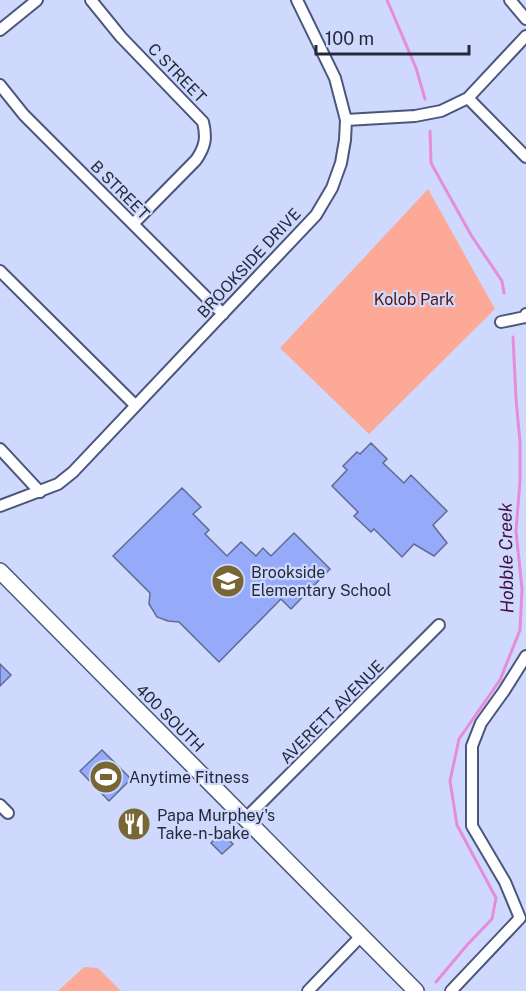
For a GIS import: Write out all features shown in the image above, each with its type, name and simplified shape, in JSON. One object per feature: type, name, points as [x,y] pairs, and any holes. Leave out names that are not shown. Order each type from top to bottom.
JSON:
[{"type":"main road","name":"400 SOUTH","points":[[0,571],[416,991]]},
{"type":"street","points":[[0,30],[37,0]]},
{"type":"street","name":"C STREET","points":[[91,0],[121,37],[203,122],[207,135],[204,149],[196,160],[133,224]]},
{"type":"street","name":"BROOKSIDE DRIVE","points":[[0,506],[58,484],[73,472],[322,206],[338,176],[345,140],[346,120],[338,86],[297,0]]},
{"type":"street","points":[[510,0],[526,19]]},
{"type":"street","points":[[346,120],[415,116],[441,111],[468,98],[526,36]]},
{"type":"street","name":"B STREET","points":[[0,85],[24,115],[223,314]]},
{"type":"street","points":[[468,98],[526,157]]},
{"type":"street","points":[[0,271],[135,405]]},
{"type":"street","points":[[501,322],[525,317],[526,314]]},
{"type":"street","points":[[0,449],[40,492]]},
{"type":"street","name":"AVERETT AVENUE","points":[[245,819],[440,625]]},
{"type":"street","points":[[450,991],[520,918],[505,882],[472,826],[472,747],[481,723],[526,656]]},
{"type":"street","points":[[0,805],[8,813]]},
{"type":"street","points":[[308,991],[361,936]]},
{"type":"green space","name":"Kolob Park","points":[[428,189],[495,309],[369,434],[280,348]]},
{"type":"green space","points":[[84,967],[98,968],[121,991],[58,991]]},
{"type":"building","points":[[371,443],[387,459],[383,463],[404,483],[411,475],[447,511],[433,525],[447,543],[434,556],[414,544],[402,557],[374,529],[371,532],[354,516],[358,512],[332,486],[347,470],[343,466],[357,452],[360,454]]},
{"type":"building","name":"Brookside Elementary School","points":[[182,488],[201,507],[193,514],[209,530],[205,534],[227,556],[241,542],[256,556],[263,548],[271,556],[294,533],[330,569],[291,609],[281,599],[219,662],[179,622],[157,617],[149,604],[150,593],[113,556]]},
{"type":"building","points":[[0,664],[11,675],[0,686]]},
{"type":"building","points":[[102,750],[131,779],[109,801],[80,771]]},
{"type":"building","points":[[221,832],[233,844],[222,854],[211,843]]},
{"type":"waterway","name":"Hobble Creek","points":[[387,0],[416,68],[425,99]]},
{"type":"waterway","name":"Hobble Creek","points":[[430,131],[431,163],[471,235],[502,281],[504,293]]},
{"type":"waterway","name":"Hobble Creek","points":[[436,982],[492,919],[496,898],[457,825],[450,781],[459,739],[500,680],[520,630],[522,589],[516,531],[520,442],[513,337]]},
{"type":"place","name":"Brookside Elementary School","points":[[228,581]]},
{"type":"place","name":"Anytime Fitness","points":[[106,777]]},
{"type":"place","name":"Papa Murphey's Take-n-bake","points":[[134,824]]}]
